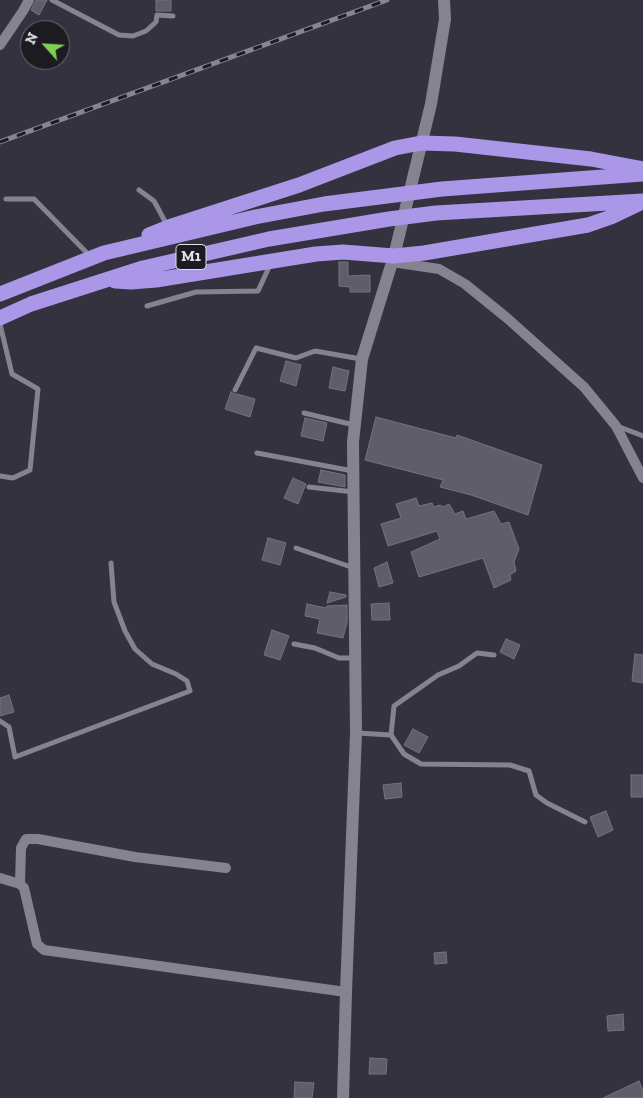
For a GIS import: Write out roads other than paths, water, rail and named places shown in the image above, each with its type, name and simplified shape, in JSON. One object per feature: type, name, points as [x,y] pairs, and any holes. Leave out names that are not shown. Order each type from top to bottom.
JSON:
[{"type":"highway","points":[[98,255],[169,227],[299,185],[395,148],[421,143],[463,145],[590,158],[643,169]]},
{"type":"highway","name":"M1","points":[[0,294],[98,255],[256,217],[324,204],[388,194],[643,174]]},
{"type":"highway","points":[[106,280],[143,282],[330,252],[393,259],[588,224],[622,213],[643,201]]},
{"type":"highway","name":"M1","points":[[0,318],[31,304],[143,268],[269,239],[436,213],[643,201]]},
{"type":"street","points":[[0,45],[29,0]]},
{"type":"street","points":[[344,1098],[356,733],[355,425],[362,359],[393,259],[431,104],[445,19],[444,0]]},
{"type":"street","points":[[393,259],[439,269],[466,284],[584,386],[616,426],[643,478]]},
{"type":"street","points":[[20,884],[21,848],[26,839],[38,839],[135,857],[226,868]]},
{"type":"street","points":[[0,878],[20,884],[24,888],[37,944],[44,950],[346,992]]},
{"type":"lane","points":[[52,0],[118,34],[133,36],[146,31],[156,22],[157,15],[173,16]]},
{"type":"lane","points":[[138,190],[154,201],[169,227]]},
{"type":"lane","points":[[6,199],[34,200],[98,255]]},
{"type":"lane","points":[[147,306],[196,292],[258,291],[271,262]]},
{"type":"lane","points":[[0,324],[12,374],[38,389],[30,470],[13,478],[0,476]]},
{"type":"lane","points":[[235,390],[256,348],[296,358],[315,350],[362,359]]},
{"type":"lane","points":[[304,413],[355,425]]},
{"type":"lane","points":[[616,426],[643,436]]},
{"type":"lane","points":[[257,453],[354,471]]},
{"type":"lane","points":[[309,487],[354,492]]},
{"type":"lane","points":[[296,548],[354,568]]},
{"type":"lane","points":[[0,721],[9,727],[15,757],[190,691],[187,681],[152,664],[135,650],[124,630],[114,602],[111,563]]},
{"type":"lane","points":[[294,644],[315,648],[339,658],[355,658]]},
{"type":"lane","points":[[494,655],[477,653],[459,666],[438,675],[394,706],[391,735],[404,754],[421,764],[510,765],[529,771],[536,795],[546,803],[585,822]]},
{"type":"lane","points":[[356,733],[391,735]]},
{"type":"railway","points":[[0,142],[387,0]]}]
